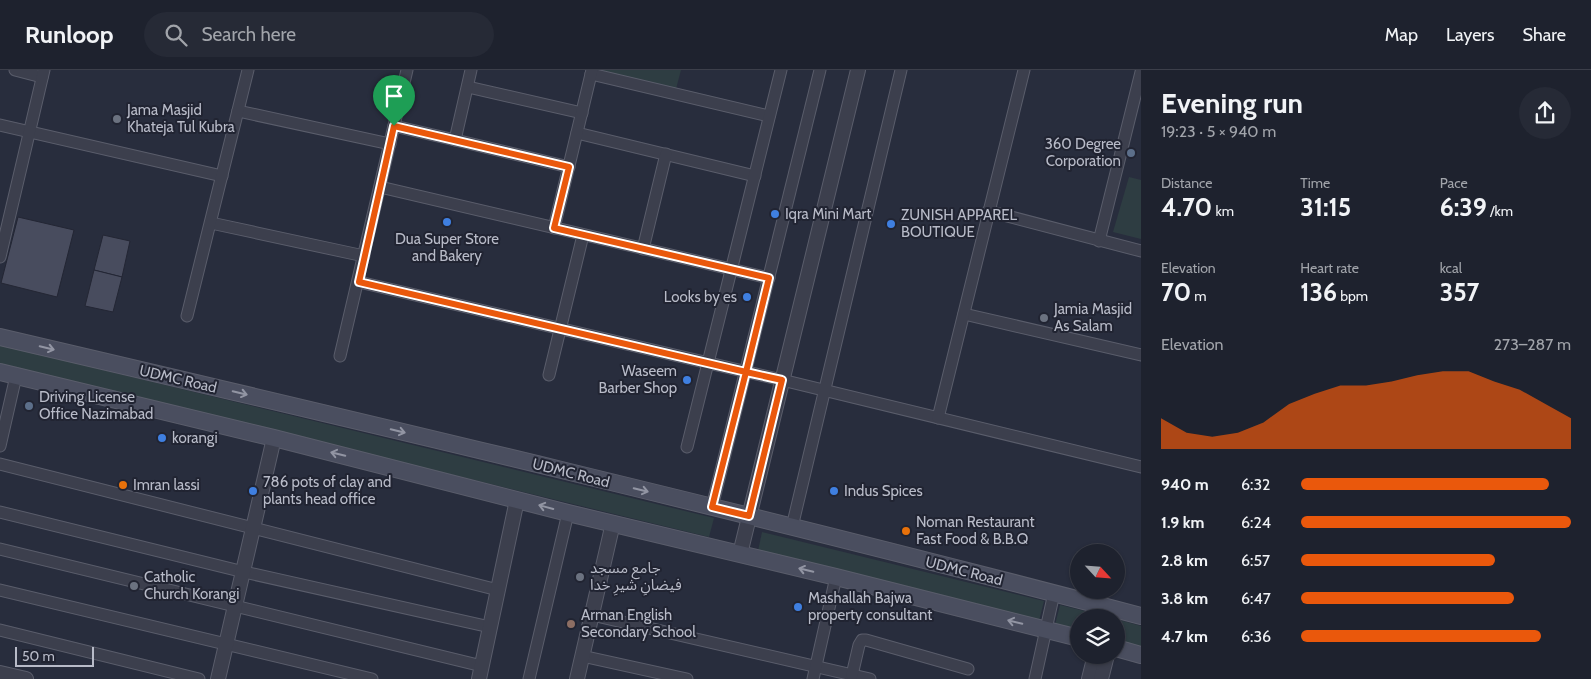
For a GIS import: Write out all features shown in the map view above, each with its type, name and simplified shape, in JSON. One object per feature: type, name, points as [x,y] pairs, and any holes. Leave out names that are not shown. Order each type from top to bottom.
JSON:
[{"type":"main road","name":"UDMC Road","points":[[0,337],[329,414],[749,516],[1141,616]]},
{"type":"main road","points":[[0,372],[274,438],[568,513],[836,577],[1070,636]]},
{"type":"main road","points":[[1125,651],[1141,655]]},
{"type":"street","points":[[0,257],[43,74],[14,70]]},
{"type":"street","points":[[187,316],[248,70]]},
{"type":"street","points":[[340,356],[359,282],[407,70]]},
{"type":"street","points":[[455,140],[472,70]]},
{"type":"street","points":[[687,447],[781,70]]},
{"type":"street","points":[[712,507],[820,70]]},
{"type":"street","points":[[740,554],[858,70]]},
{"type":"street","points":[[792,527],[901,70]]},
{"type":"street","points":[[938,418],[1024,70]]},
{"type":"street","points":[[554,228],[591,72],[770,116]]},
{"type":"street","points":[[1099,241],[1141,72]]},
{"type":"street","points":[[468,87],[582,113]]},
{"type":"street","points":[[238,110],[390,144]]},
{"type":"street","points":[[0,125],[222,176]]},
{"type":"street","points":[[394,126],[569,167]]},
{"type":"street","points":[[577,133],[755,176]]},
{"type":"street","points":[[643,249],[666,154]]},
{"type":"street","points":[[380,187],[769,278]]},
{"type":"street","points":[[988,211],[1141,251]]},
{"type":"street","points":[[211,224],[364,256]]},
{"type":"street","points":[[549,375],[582,235]]},
{"type":"street","points":[[359,282],[782,380],[1141,467]]},
{"type":"street","points":[[964,314],[1141,355]]},
{"type":"street","points":[[0,446],[16,376]]},
{"type":"street","points":[[218,679],[274,438]]},
{"type":"street","points":[[0,464],[498,590]]},
{"type":"street","points":[[0,549],[235,607],[481,673],[517,500]]},
{"type":"street","points":[[0,512],[244,572],[490,627]]},
{"type":"street","points":[[529,679],[568,513]]},
{"type":"street","points":[[577,679],[612,523]]},
{"type":"street","points":[[813,679],[836,577]]},
{"type":"street","points":[[0,590],[372,679]]},
{"type":"street","points":[[1035,679],[1054,594]]},
{"type":"street","points":[[592,615],[870,679]]},
{"type":"street","points":[[0,630],[199,679]]},
{"type":"street","points":[[852,675],[859,645],[862,640],[968,669]]},
{"type":"street","points":[[582,656],[687,679]]},
{"type":"street","points":[[1089,679],[1093,664]]},
{"type":"street","points":[[1101,679],[1105,664]]},
{"type":"street","points":[[0,672],[26,679]]},
{"type":"shaded area","points":[[599,70],[681,70],[676,89]]},
{"type":"shaded area","points":[[1129,177],[1141,180],[1141,239],[1113,232]]},
{"type":"shaded area","points":[[0,345],[714,518],[709,537],[0,365]]},
{"type":"shaded area","points":[[762,532],[1044,601],[1039,621],[758,551]]},
{"type":"shaded area","points":[[1060,605],[1076,609],[1070,609],[1070,629],[1055,625]]},
{"type":"shaded area","points":[[1125,622],[1141,626],[1141,647],[1125,643]]},
{"type":"building","points":[[18,217],[74,230],[57,297],[1,283]]},
{"type":"building","points":[[103,235],[130,241],[122,277],[94,270]]},
{"type":"building","points":[[94,270],[122,277],[113,312],[85,306]]},
{"type":"place","name":"Jama Masjid Khateja Tul Kubra","points":[[117,119]]},
{"type":"place","name":"360 Degree Corporation","points":[[1131,153]]},
{"type":"place","name":"Iqra Mini Mart","points":[[775,214]]},
{"type":"place","name":"Dua Super Store and Bakery","points":[[447,222]]},
{"type":"place","name":"ZUNISH APPAREL BOUTIQUE","points":[[891,224]]},
{"type":"place","name":"Looks by es","points":[[747,297]]},
{"type":"place","name":"Jamia Masjid As Salam","points":[[1044,318]]},
{"type":"place","name":"Waseem Barber Shop","points":[[687,380]]},
{"type":"place","name":"Driving License Office Nazimabad","points":[[29,406]]},
{"type":"place","name":"korangi","points":[[162,438]]},
{"type":"place","name":"Imran lassi","points":[[123,485]]},
{"type":"place","name":"786 pots of clay and plants head office","points":[[253,491]]},
{"type":"place","name":"Indus Spices","points":[[834,491]]},
{"type":"place","name":"Noman Restaurant Fast Food & B.B.Q","points":[[906,531]]},
{"type":"place","name":"جامع مسجد فیضانِ شیرِ خدا","points":[[580,577]]},
{"type":"place","name":"Catholic Church Korangi","points":[[134,586]]},
{"type":"place","name":"Mashallah Bajwa property consultant","points":[[798,607]]},
{"type":"place","name":"Arman English Secondary School","points":[[571,624]]},
{"type":"route","points":[[394,126],[359,282],[746,372],[712,507],[749,516],[782,380],[746,372],[769,278],[554,228],[569,167],[394,126]]}]
